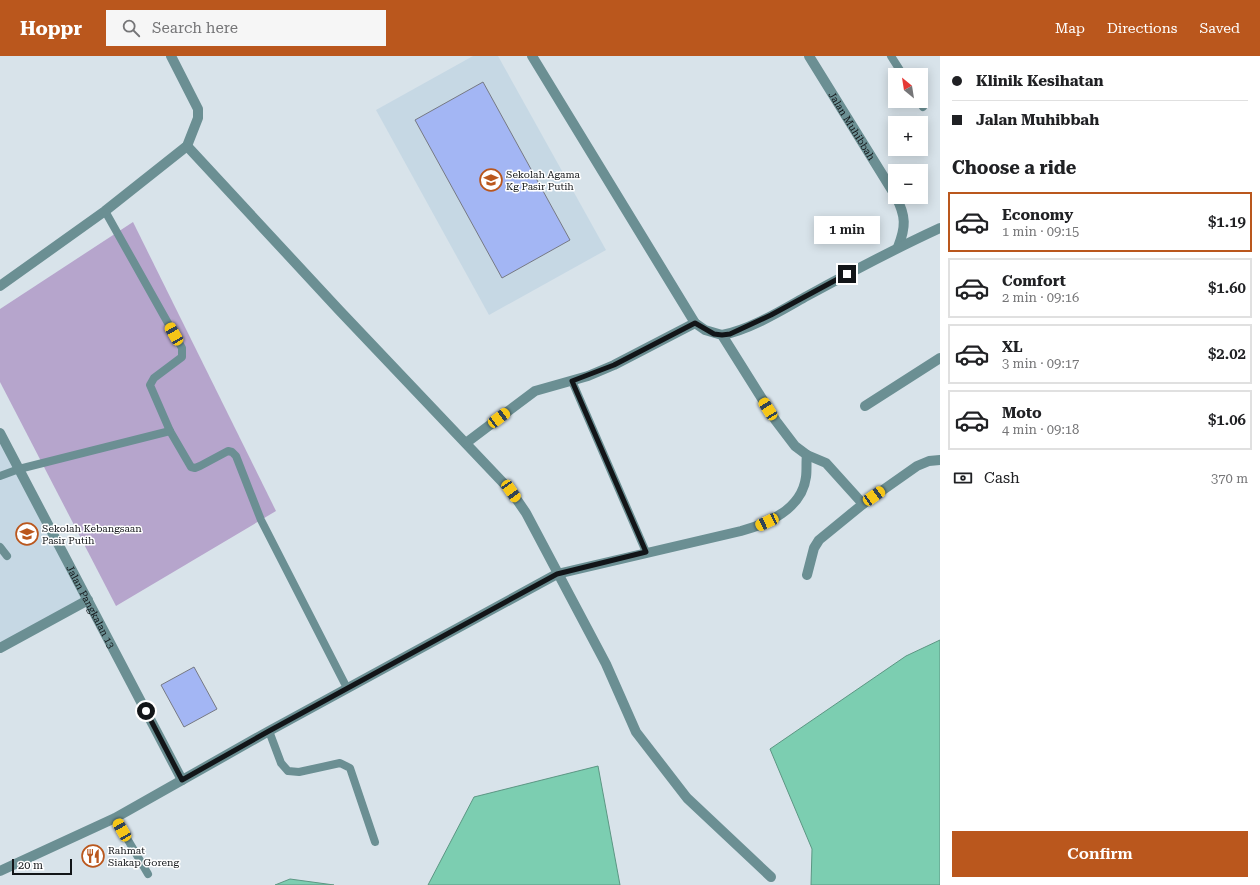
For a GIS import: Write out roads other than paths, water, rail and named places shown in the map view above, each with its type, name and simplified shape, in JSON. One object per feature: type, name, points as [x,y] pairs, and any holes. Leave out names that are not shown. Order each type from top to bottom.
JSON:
[{"type":"street","points":[[0,286],[105,211],[187,146],[198,118],[198,109],[172,56]]},
{"type":"street","points":[[532,56],[695,323],[705,330],[722,335],[730,334],[771,315],[898,247],[940,228]]},
{"type":"street","name":"Jalan Muhibbah","points":[[809,56],[888,185]]},
{"type":"street","points":[[187,146],[339,310],[511,491],[526,513],[606,664],[636,732],[687,798],[771,877]]},
{"type":"street","name":"Jalan Muhibbah","points":[[898,204],[905,221],[903,234],[898,247]]},
{"type":"street","points":[[466,443],[535,391],[572,381],[614,365],[695,323]]},
{"type":"street","points":[[722,335],[776,422],[795,446],[807,455],[826,463],[863,504]]},
{"type":"street","points":[[865,406],[940,358]]},
{"type":"street","name":"Jalan Pangkalan 13","points":[[0,433],[182,780]]},
{"type":"street","points":[[0,871],[115,818],[346,688],[557,574],[740,531],[759,526],[774,519],[794,502],[802,489],[806,478],[807,455]]},
{"type":"street","points":[[807,575],[816,542],[863,504],[917,466],[929,461],[940,460]]},
{"type":"street","points":[[0,648],[88,600]]},
{"type":"lane","points":[[891,56],[899,68]]},
{"type":"lane","points":[[105,211],[182,348],[182,357],[154,378],[150,385],[170,431],[191,467],[200,466],[228,451],[232,452],[236,456],[261,520],[346,688]]},
{"type":"lane","points":[[572,381],[646,552]]},
{"type":"lane","points":[[0,476],[19,468],[170,431]]},
{"type":"lane","points":[[0,548],[7,556]]},
{"type":"lane","points":[[269,731],[282,763],[288,771],[299,772],[340,763],[350,768],[375,842]]},
{"type":"lane","points":[[115,818],[148,874]]},
{"type":"place","name":"Sekolah Agama Kg Pasir Putih","points":[[491,180]]},
{"type":"place","name":"Sekolah Kebangsaan Pasir Putih","points":[[27,534]]},
{"type":"place","name":"Rahmat Siakap Goreng","points":[[93,856]]}]
